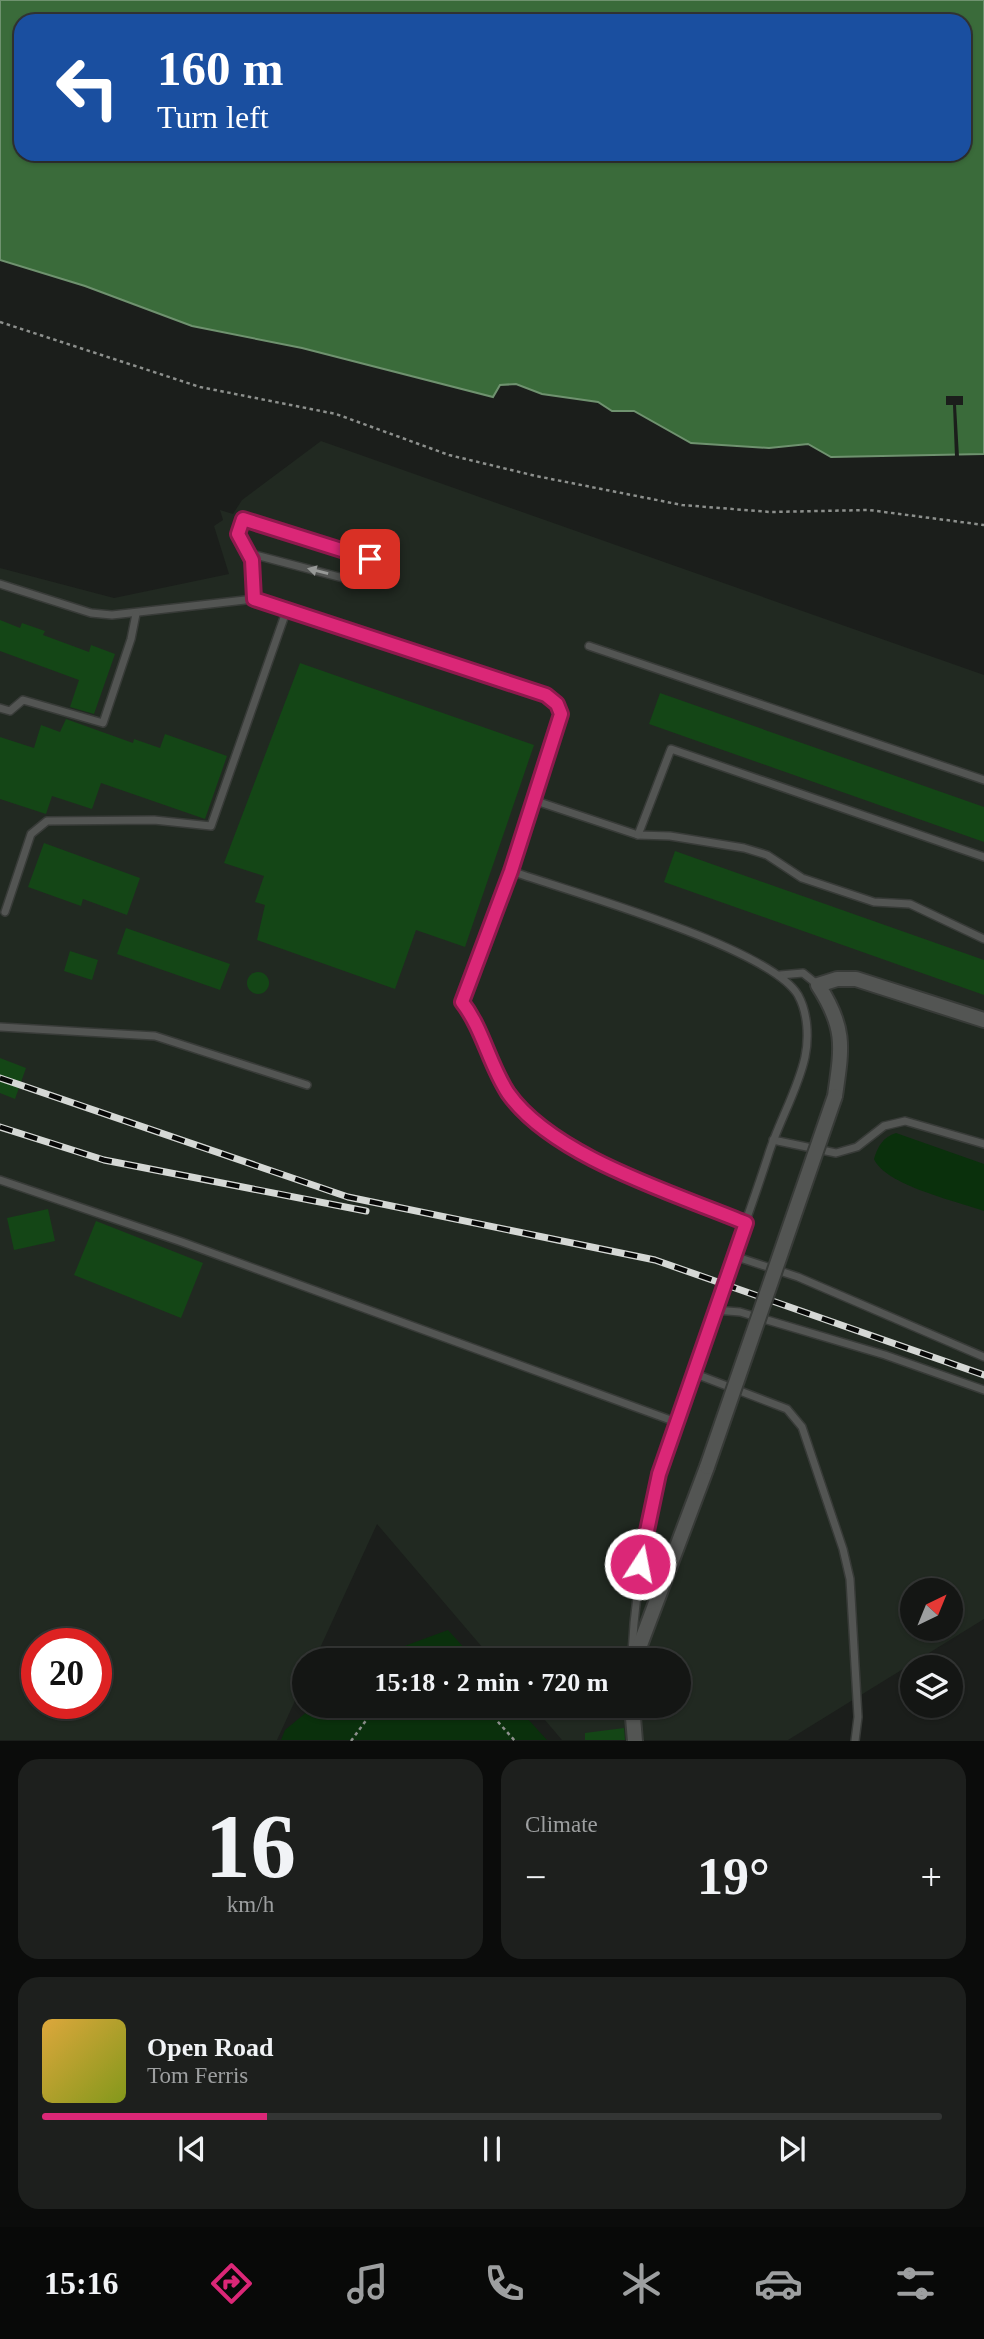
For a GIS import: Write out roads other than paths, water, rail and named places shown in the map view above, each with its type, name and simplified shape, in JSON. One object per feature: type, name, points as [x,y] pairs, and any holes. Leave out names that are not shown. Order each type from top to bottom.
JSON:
[{"type":"street","points":[[638,1648],[707,1467],[835,1096],[842,1033],[830,1003],[818,985],[856,979],[984,1020]]},
{"type":"street","points":[[633,1718],[635,1741]]},
{"type":"lane","points":[[248,553],[362,583],[370,559],[243,519],[238,534],[248,553],[252,560],[254,599]]},
{"type":"lane","points":[[0,584],[91,613],[136,614],[254,599],[546,695],[557,704],[561,714],[511,871],[462,1002],[476,1020],[507,1091],[538,1126],[565,1143],[633,1177],[746,1223]]},
{"type":"lane","points":[[5,912],[31,834],[37,826],[47,821],[154,820],[211,826],[287,609]]},
{"type":"lane","points":[[0,708],[10,711],[23,700],[103,723],[131,639],[136,614]]},
{"type":"lane","points":[[589,646],[984,780]]},
{"type":"lane","points":[[638,835],[671,749],[984,857]]},
{"type":"lane","points":[[533,800],[638,835],[670,836],[744,848],[767,855],[802,878],[874,902],[910,904],[984,939]]},
{"type":"lane","points":[[511,871],[728,946],[780,975],[798,996],[807,1020],[805,1057],[773,1140],[659,1474],[643,1549],[634,1648]]},
{"type":"lane","points":[[780,975],[803,973],[818,985]]},
{"type":"lane","points":[[0,1027],[155,1036],[307,1086]]},
{"type":"lane","points":[[773,1140],[836,1153],[858,1147],[884,1126],[905,1121],[984,1144]]},
{"type":"lane","points":[[0,1180],[182,1242],[676,1422]]},
{"type":"lane","points":[[734,1255],[798,1277],[984,1357]]},
{"type":"lane","points":[[715,1310],[740,1312],[885,1355],[984,1390]]},
{"type":"lane","points":[[693,1373],[787,1409],[802,1427],[844,1549],[850,1579],[858,1717],[855,1741]]},
{"type":"railway","points":[[0,1078],[348,1197],[655,1260],[984,1375]]},
{"type":"railway","points":[[0,1127],[104,1160],[366,1211]]}]
